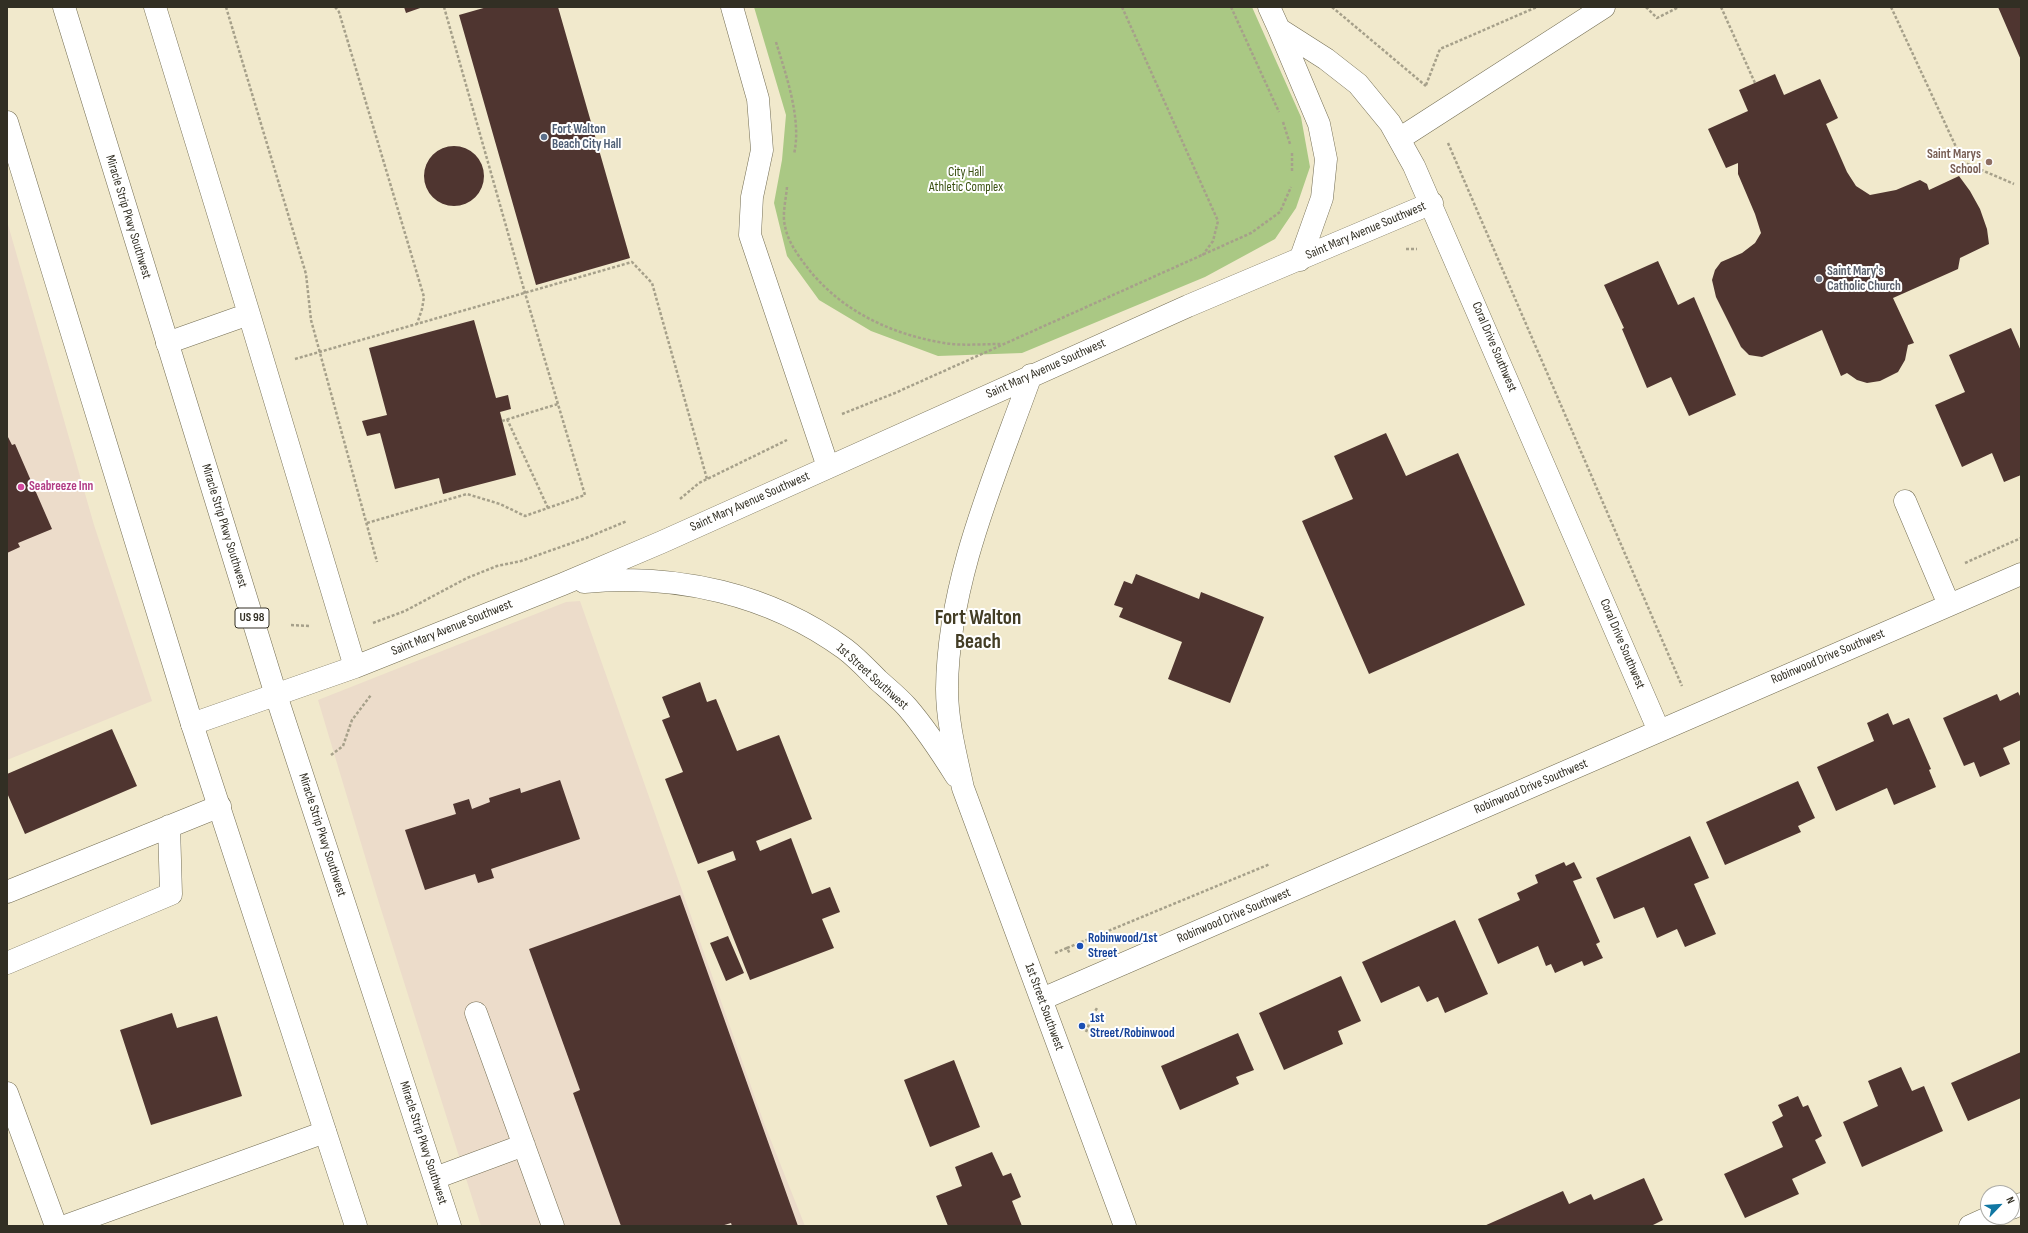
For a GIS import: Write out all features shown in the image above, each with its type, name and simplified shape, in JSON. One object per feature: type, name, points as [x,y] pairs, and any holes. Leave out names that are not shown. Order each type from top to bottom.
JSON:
[{"type":"main road","name":"Miracle Strip Pkwy Southwest","points":[[64,7],[276,695],[450,1226]]},
{"type":"main road","points":[[155,7],[266,369],[355,667]]},
{"type":"main road","points":[[732,7],[758,99],[762,150],[752,197],[750,235],[828,467]]},
{"type":"main road","points":[[1269,7],[1279,29]]},
{"type":"main road","points":[[1399,139],[1604,7]]},
{"type":"main road","name":"Coral Drive Southwest","points":[[1279,29],[1326,59],[1358,84],[1390,123],[1399,139],[1432,203],[1659,731]]},
{"type":"main road","name":"Saint Mary Avenue Southwest","points":[[1279,29],[1319,124],[1326,159],[1322,198],[1300,260]]},
{"type":"main road","points":[[7,122],[192,724],[356,1226]]},
{"type":"main road","name":"Saint Mary Avenue Southwest","points":[[192,724],[355,667],[563,584],[1188,306],[1432,203]]},
{"type":"main road","points":[[167,343],[249,314]]},
{"type":"main road","name":"1st Street Southwest","points":[[1031,375],[985,504],[960,583],[953,624],[947,690],[952,731],[963,788],[1125,1226]]},
{"type":"main road","points":[[1905,501],[1949,605]]},
{"type":"main road","name":"Robinwood Drive Southwest","points":[[1042,999],[2021,574]]},
{"type":"main road","name":"1st Street Southwest","points":[[563,584],[619,578],[693,585],[751,599],[799,620],[846,649],[906,706],[932,739],[963,788]]},
{"type":"main road","points":[[7,892],[220,806]]},
{"type":"main road","points":[[7,963],[171,894],[169,826]]},
{"type":"main road","points":[[476,1013],[553,1226]]},
{"type":"main road","points":[[7,1093],[56,1226]]},
{"type":"main road","points":[[65,1226],[325,1132]]},
{"type":"main road","points":[[435,1178],[524,1145]]},
{"type":"main road","points":[[1970,1226],[1980,1222]]},
{"type":"path","points":[[226,7],[306,274],[311,320],[377,562]]},
{"type":"path","points":[[335,7],[339,12],[424,297],[417,324]]},
{"type":"path","points":[[367,523],[467,494],[500,504],[525,516],[585,495],[525,293],[444,7]]},
{"type":"path","points":[[1122,7],[1218,221],[1212,241],[1202,256]]},
{"type":"path","points":[[1231,7],[1283,122],[1292,151],[1292,178]]},
{"type":"path","points":[[1332,7],[1425,86],[1682,686]]},
{"type":"path","points":[[1425,86],[1440,49],[1537,7]]},
{"type":"path","points":[[1646,7],[1656,18],[1679,7]]},
{"type":"path","points":[[1720,7],[1755,83]]},
{"type":"path","points":[[1891,7],[1963,162],[2014,184]]},
{"type":"path","points":[[775,39],[787,77],[794,114],[796,147],[794,155]]},
{"type":"path","points":[[679,500],[699,483],[815,426],[895,393],[1251,234],[1280,212],[1292,184]]},
{"type":"path","points":[[787,185],[784,226],[795,252],[824,288],[848,308],[870,320],[904,334],[945,343],[1004,344]]},
{"type":"path","points":[[1400,249],[1421,249]]},
{"type":"path","points":[[266,369],[319,352],[632,262],[652,283],[707,479]]},
{"type":"path","points":[[502,421],[558,404]]},
{"type":"path","points":[[507,419],[548,508]]},
{"type":"path","points":[[291,625],[344,629],[369,625],[404,611],[467,578],[497,566],[521,561],[586,538],[630,520]]},
{"type":"path","points":[[331,755],[342,746],[352,720],[370,695],[376,692]]},
{"type":"shaded area","points":[[7,221],[94,525],[152,701],[7,760]]},
{"type":"shaded area","points":[[580,601],[764,1123],[805,1226],[481,1226],[379,903],[318,700],[566,602]]},
{"type":"green space","name":"City Hall Athletic Complex","points":[[754,7],[1252,7],[1301,117],[1310,167],[1296,208],[1275,239],[1205,277],[1022,353],[938,356],[871,331],[819,300],[787,256],[774,203],[782,160],[786,115]]},
{"type":"building","points":[[404,7],[423,7],[406,13]]},
{"type":"building","name":"Fort Walton Beach City Hall","points":[[487,7],[558,7],[630,258],[536,285],[459,15]]},
{"type":"building","points":[[1998,7],[2021,7],[2021,60]]},
{"type":"building","points":[[1775,74],[1784,95],[1820,79],[1838,118],[1826,124],[1847,172],[1856,186],[1870,195],[1896,190],[1920,180],[1927,184],[1929,190],[1959,176],[1970,191],[1980,209],[1987,229],[1989,244],[1960,258],[1958,269],[1893,298],[1914,343],[1908,345],[1905,360],[1898,372],[1880,381],[1867,383],[1857,380],[1847,373],[1841,376],[1822,330],[1762,357],[1749,355],[1741,347],[1716,297],[1712,280],[1715,270],[1721,262],[1742,253],[1755,243],[1761,233],[1755,214],[1738,174],[1738,163],[1726,168],[1708,129],[1748,111],[1739,90]]},
{"type":"building","points":[[448,146],[460,146],[471,151],[479,159],[484,170],[482,188],[471,201],[460,206],[448,206],[437,201],[429,193],[424,182],[424,170],[429,159],[437,151]]},
{"type":"building","points":[[1658,261],[1678,305],[1694,297],[1736,395],[1689,416],[1671,377],[1647,388],[1622,329],[1624,328],[1604,285]]},
{"type":"building","points":[[474,320],[496,398],[508,395],[511,409],[500,412],[516,475],[443,494],[439,478],[395,489],[380,433],[367,436],[362,421],[387,415],[369,348]]},
{"type":"building","points":[[2011,328],[2021,351],[2021,475],[2004,482],[1992,453],[1962,467],[1935,405],[1965,392],[1949,355]]},
{"type":"building","points":[[1386,433],[1406,476],[1458,453],[1525,605],[1369,674],[1302,521],[1353,499],[1334,456]]},
{"type":"building","name":"Seabreeze Inn","points":[[7,435],[12,445],[15,444],[52,529],[18,543],[20,547],[7,553]]},
{"type":"building","points":[[1136,574],[1199,599],[1201,592],[1264,617],[1230,703],[1168,679],[1182,642],[1119,617],[1123,608],[1114,605],[1124,581],[1132,584]]},
{"type":"building","points":[[700,682],[707,702],[716,699],[737,751],[779,735],[812,819],[756,841],[760,851],[791,838],[812,894],[830,887],[840,912],[822,919],[834,948],[750,980],[707,871],[736,860],[733,851],[698,864],[665,779],[683,772],[662,720],[670,717],[662,697]]},
{"type":"building","points":[[2018,692],[2021,698],[2021,740],[2003,748],[2010,764],[1980,777],[1974,762],[1964,766],[1943,718],[1997,694],[2000,701]]},
{"type":"building","points":[[1888,713],[1893,725],[1909,718],[1931,769],[1929,770],[1936,787],[1894,805],[1887,788],[1836,811],[1817,767],[1874,741],[1867,723]]},
{"type":"building","points":[[112,729],[137,786],[25,834],[7,793],[7,774]]},
{"type":"building","points":[[560,780],[580,839],[491,869],[494,878],[478,883],[475,874],[425,890],[405,830],[456,814],[453,804],[469,799],[472,809],[490,802],[489,798],[520,788],[521,793]]},
{"type":"building","points":[[1798,781],[1815,818],[1798,826],[1801,832],[1725,865],[1706,822]]},
{"type":"building","points":[[1690,836],[1709,878],[1694,884],[1716,934],[1685,947],[1677,929],[1657,938],[1644,907],[1614,919],[1596,878]]},
{"type":"building","points":[[1564,862],[1566,866],[1574,862],[1582,878],[1573,881],[1600,942],[1596,944],[1603,958],[1584,966],[1582,961],[1555,973],[1551,964],[1546,966],[1538,946],[1498,964],[1478,919],[1520,900],[1517,893],[1538,883],[1535,875]]},
{"type":"building","points":[[680,895],[798,1226],[732,1226],[731,1223],[721,1226],[621,1226],[573,1093],[580,1090],[529,949]]},
{"type":"building","points":[[1455,920],[1488,994],[1445,1013],[1438,997],[1427,1002],[1419,986],[1381,1003],[1362,962]]},
{"type":"building","points":[[728,936],[744,973],[726,981],[710,943]]},
{"type":"building","points":[[1341,976],[1361,1021],[1338,1031],[1343,1044],[1284,1070],[1259,1013]]},
{"type":"building","points":[[172,1013],[177,1028],[217,1016],[242,1096],[151,1125],[120,1030]]},
{"type":"building","points":[[1238,1033],[1254,1070],[1236,1077],[1239,1084],[1180,1110],[1161,1066]]},
{"type":"building","points":[[2021,1052],[2021,1098],[1968,1121],[1951,1083]]},
{"type":"building","points":[[954,1060],[980,1127],[930,1147],[904,1080]]},
{"type":"building","points":[[1901,1067],[1912,1091],[1924,1086],[1943,1131],[1862,1167],[1843,1122],[1878,1106],[1868,1081]]},
{"type":"building","points":[[1798,1096],[1803,1107],[1808,1105],[1822,1136],[1815,1140],[1826,1163],[1792,1179],[1799,1194],[1745,1218],[1724,1174],[1783,1147],[1772,1122],[1783,1116],[1778,1105]]},
{"type":"building","points":[[992,1152],[1003,1176],[1011,1173],[1021,1197],[1012,1201],[1022,1226],[948,1226],[936,1196],[962,1186],[955,1167]]},
{"type":"building","points":[[1644,1178],[1663,1220],[1651,1226],[1484,1226],[1563,1191],[1569,1204],[1591,1194],[1594,1200]]},
{"type":"place","name":"Fort Walton Beach City Hall","points":[[544,137]]},
{"type":"place","name":"Saint Marys School","points":[[1989,162]]},
{"type":"place","name":"Saint Mary's Catholic Church","points":[[1819,279]]},
{"type":"place","name":"Seabreeze Inn","points":[[21,487]]},
{"type":"place","name":"Robinwood/1st Street","points":[[1080,946]]},
{"type":"place","name":"1st Street/Robinwood","points":[[1082,1026]]},
{"type":"district","name":"Fort Walton Beach","points":[[978,631]]}]
